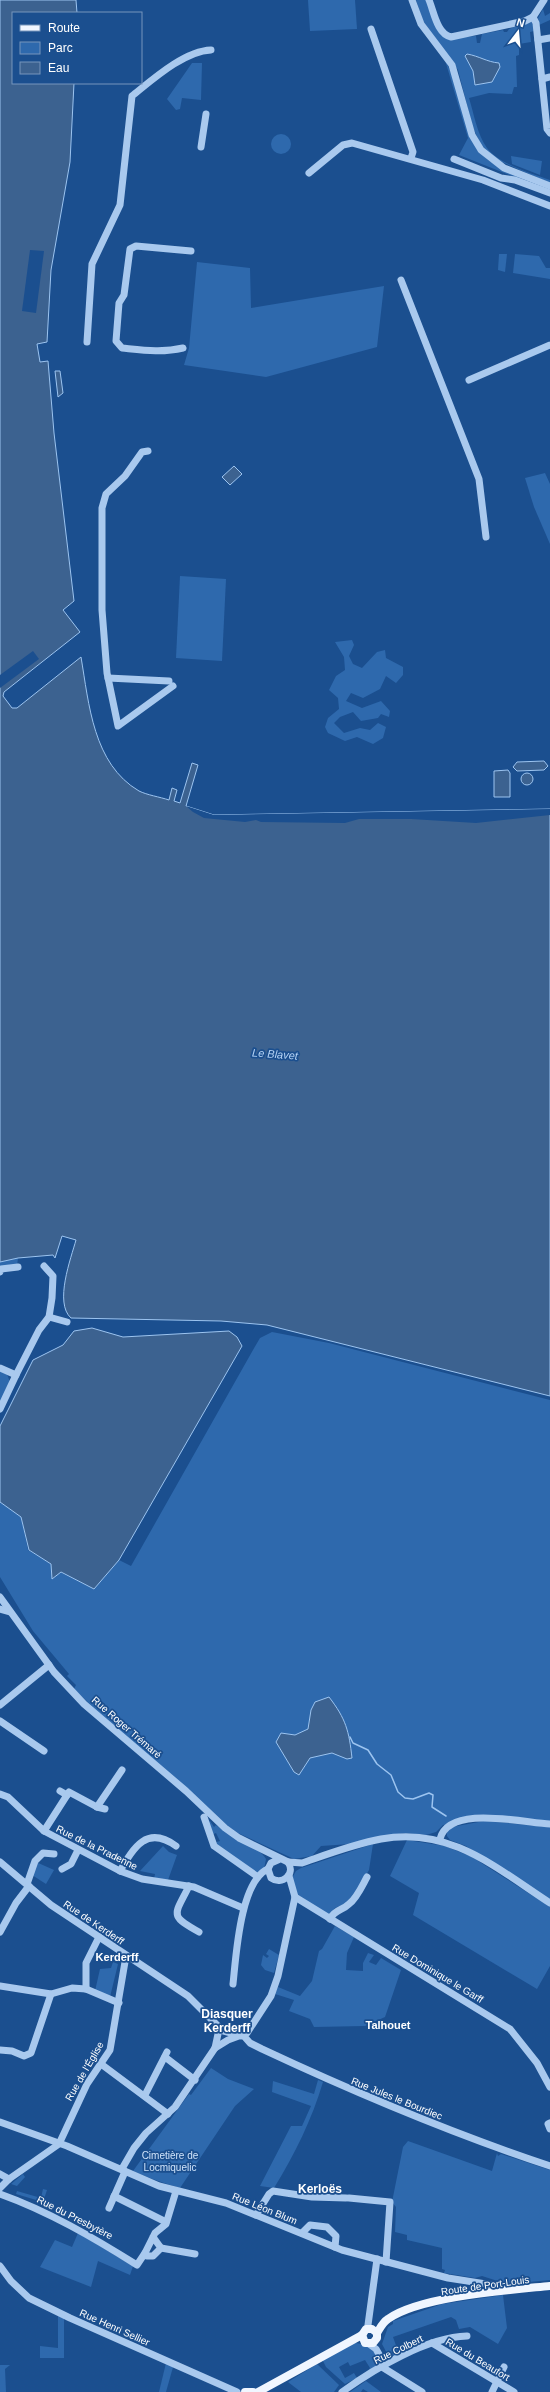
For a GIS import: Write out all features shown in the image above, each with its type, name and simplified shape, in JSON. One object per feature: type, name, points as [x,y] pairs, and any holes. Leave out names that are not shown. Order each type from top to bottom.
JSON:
[{"type":"main road","name":"Route de Port-Louis","points":[[263,2391],[354,2339],[372,2336],[388,2319],[403,2311],[475,2294],[550,2286]]},
{"type":"main road","points":[[245,2392],[253,2392]]},
{"type":"street","points":[[412,0],[421,24],[452,65],[472,135],[481,150],[504,168],[550,186]]},
{"type":"street","points":[[429,0],[441,31],[445,36],[450,37],[515,24],[533,18],[544,0]]},
{"type":"street","points":[[533,18],[538,40],[548,131]]},
{"type":"street","points":[[371,29],[413,152],[411,158]]},
{"type":"street","points":[[538,40],[550,38]]},
{"type":"street","points":[[87,342],[92,264],[120,205],[132,96],[177,64],[196,53],[211,50]]},
{"type":"street","points":[[542,79],[550,78]]},
{"type":"street","points":[[201,147],[206,114]]},
{"type":"street","points":[[309,173],[347,143],[411,158],[512,190],[550,206]]},
{"type":"street","points":[[454,159],[501,178],[515,180],[550,193]]},
{"type":"street","points":[[183,348],[169,351],[122,348],[116,341],[119,303],[124,295],[130,249],[136,246],[191,251]]},
{"type":"street","points":[[401,280],[479,479],[482,492],[486,536]]},
{"type":"street","points":[[469,380],[550,345]]},
{"type":"street","points":[[108,678],[171,683],[118,726],[108,678],[102,610],[102,508],[108,492],[126,476],[142,452],[148,451]]},
{"type":"street","points":[[0,1409],[39,1330],[49,1317],[53,1276],[44,1266]]},
{"type":"street","points":[[0,1272],[1,1269],[18,1267]]},
{"type":"street","points":[[49,1317],[67,1322]]},
{"type":"street","points":[[0,1368],[16,1375]]},
{"type":"street","name":"Rue Roger Trémaré","points":[[0,1597],[49,1665],[84,1704],[186,1791],[216,1822],[239,1838],[280,1859]]},
{"type":"street","points":[[0,1609],[10,1612]]},
{"type":"street","points":[[0,1705],[49,1665]]},
{"type":"street","points":[[0,1721],[44,1751]]},
{"type":"street","points":[[96,1807],[122,1770]]},
{"type":"street","points":[[60,1791],[67,1795]]},
{"type":"street","points":[[44,1831],[69,1792],[96,1807],[105,1810]]},
{"type":"street","name":"Rue de la Pradenne","points":[[0,1794],[8,1797],[44,1831],[120,1871],[142,1879],[189,1886],[243,1908]]},
{"type":"street","points":[[440,1839],[442,1832],[450,1824],[485,1816],[550,1824]]},
{"type":"street","points":[[204,1817],[214,1846],[258,1877],[271,1878],[281,1881],[302,1863]]},
{"type":"street","points":[[233,1984],[243,1908],[258,1877],[269,1866],[280,1859],[288,1862],[302,1863],[382,1839],[421,1836],[440,1839],[477,1855],[550,1903]]},
{"type":"street","points":[[120,1871],[141,1841],[163,1837],[176,1846]]},
{"type":"street","points":[[263,1849],[269,1866],[271,1878]]},
{"type":"street","points":[[62,1869],[71,1864],[78,1850]]},
{"type":"street","points":[[0,1932],[28,1885],[35,1861],[43,1853],[54,1854]]},
{"type":"street","name":"Rue de Kerderff","points":[[0,1862],[51,1905],[188,1996],[204,2010],[222,2036]]},
{"type":"street","points":[[109,2208],[124,2170],[123,2167],[134,2148],[146,2133],[168,2114],[195,2080],[222,2036],[242,2035],[256,2021],[275,1986],[294,1894],[288,1862]]},
{"type":"street","points":[[330,1919],[336,1910],[348,1905],[352,1901],[366,1877]]},
{"type":"street","name":"Rue Dominique le Garff","points":[[281,1881],[294,1894],[330,1919],[510,2030],[537,2063],[550,2087]]},
{"type":"street","points":[[189,1886],[177,1911],[177,1916],[180,1921],[199,1932]]},
{"type":"street","points":[[86,1989],[86,1963],[99,1937]]},
{"type":"street","name":"Rue de l'Église","points":[[60,2143],[73,2110],[110,2050],[126,1956]]},
{"type":"street","points":[[0,1986],[51,1994],[72,1988],[86,1989],[119,2003]]},
{"type":"street","points":[[0,2050],[12,2051],[24,2056],[31,2053],[51,1994]]},
{"type":"street","name":"Rue Jules le Bourdiec","points":[[242,2035],[250,2043],[344,2088],[506,2151],[550,2166]]},
{"type":"street","points":[[145,2095],[166,2055],[195,2080]]},
{"type":"street","points":[[101,2064],[145,2095],[168,2114]]},
{"type":"street","name":"Rue Léon Blum","points":[[0,2122],[60,2143],[176,2191],[226,2203],[335,2247],[386,2262],[467,2282],[477,2282],[518,2289]]},
{"type":"street","points":[[550,2123],[548,2124],[550,2128]]},
{"type":"street","points":[[0,2188],[9,2179],[60,2143]]},
{"type":"street","points":[[0,2174],[9,2179]]},
{"type":"street","points":[[161,2248],[153,2256],[147,2256],[145,2253],[155,2233],[166,2222],[176,2191]]},
{"type":"street","points":[[256,2215],[269,2194],[273,2191],[312,2197],[347,2198],[390,2202],[386,2262]]},
{"type":"street","name":"Rue du Presbytère","points":[[0,2194],[40,2210],[118,2251],[137,2265],[145,2253]]},
{"type":"street","points":[[114,2196],[166,2222]]},
{"type":"street","points":[[302,2233],[310,2225],[327,2227],[336,2236],[335,2247]]},
{"type":"street","points":[[153,2237],[161,2248],[195,2254]]},
{"type":"street","points":[[377,2259],[368,2325],[383,2366],[422,2392]]},
{"type":"street","name":"Rue Henri Sellier","points":[[0,2266],[11,2281],[29,2298],[235,2392]]},
{"type":"street","points":[[467,2282],[475,2294]]},
{"type":"street","points":[[475,2294],[477,2282]]},
{"type":"street","name":"Rue Colbert","points":[[342,2392],[383,2366],[432,2343],[456,2336],[467,2336]]},
{"type":"street","name":"Rue du Beaufort","points":[[432,2343],[514,2392]]},
{"type":"street","points":[[492,2392],[504,2367]]},
{"type":"green space","points":[[308,0],[355,0],[357,29],[310,31]]},
{"type":"green space","points":[[416,0],[427,0],[437,29],[445,38],[476,36],[477,43],[480,43],[482,34],[503,30],[504,32],[507,32],[509,29],[532,20],[534,31],[530,32],[531,42],[519,44],[519,55],[516,56],[517,87],[514,87],[512,94],[489,93],[469,98],[481,137],[492,154],[507,164],[550,180],[550,183],[502,162],[483,149],[473,128],[458,70],[423,21]]},
{"type":"green space","points":[[543,9],[545,16],[550,13],[550,20],[539,25],[538,18]]},
{"type":"green space","points":[[445,60],[454,78],[477,150],[488,160],[502,169],[550,191],[459,155],[468,138]]},
{"type":"green space","points":[[192,63],[202,63],[201,100],[182,98],[180,109],[176,110],[167,99]]},
{"type":"green space","points":[[281,134],[288,137],[291,144],[288,151],[281,154],[274,151],[271,144],[274,137]]},
{"type":"green space","points":[[511,156],[542,161],[540,175],[512,164]]},
{"type":"green space","points":[[499,254],[507,254],[505,272],[498,270]]},
{"type":"green space","points":[[515,254],[539,256],[546,268],[550,268],[550,279],[513,273]]},
{"type":"green space","points":[[197,262],[250,268],[251,308],[384,286],[377,347],[266,377],[184,365],[189,348]]},
{"type":"green space","points":[[545,473],[550,484],[550,544],[534,507],[525,478]]},
{"type":"green space","points":[[180,576],[226,579],[222,661],[176,658]]},
{"type":"green space","points":[[352,640],[354,645],[349,656],[353,664],[362,668],[377,652],[385,650],[386,658],[403,667],[403,675],[396,683],[386,676],[380,689],[363,698],[351,693],[346,701],[362,708],[381,701],[390,711],[389,717],[381,714],[378,718],[361,721],[353,712],[340,717],[334,723],[344,733],[360,728],[370,730],[378,723],[386,727],[383,738],[373,744],[357,737],[345,741],[328,733],[325,727],[328,718],[339,709],[338,698],[329,690],[336,676],[345,670],[344,657],[335,642]]},
{"type":"green space","points":[[18,1258],[17,1266],[0,1267],[0,1262]]},
{"type":"green space","points":[[272,1332],[329,1343],[550,1400],[550,1824],[485,1817],[443,1825],[436,1832],[426,1835],[404,1833],[350,1844],[321,1846],[312,1856],[294,1859],[238,1833],[227,1826],[74,1689],[76,1685],[67,1676],[69,1674],[33,1631],[0,1577],[0,1502],[21,1517],[28,1550],[51,1564],[60,1572],[94,1589],[119,1560],[131,1566],[260,1338]]},
{"type":"green space","points":[[0,1371],[7,1374],[10,1382],[0,1402]]},
{"type":"green space","points":[[210,1821],[214,1827],[216,1825],[263,1855],[266,1859],[264,1869],[255,1874],[213,1843],[220,1841],[216,1833],[211,1835],[207,1824]]},
{"type":"green space","points":[[484,1821],[550,1827],[550,1900],[466,1846],[450,1840],[447,1836],[447,1831],[452,1827]]},
{"type":"green space","points":[[407,1840],[445,1846],[472,1857],[550,1907],[550,1966],[537,1989],[413,1915],[419,1893],[390,1876]]},
{"type":"green space","points":[[373,1844],[369,1870],[353,1897],[347,1903],[335,1908],[329,1916],[297,1894],[292,1878],[296,1871]]},
{"type":"green space","points":[[163,1846],[169,1852],[177,1855],[168,1880],[154,1879],[155,1874],[140,1871]]},
{"type":"green space","points":[[36,1862],[54,1870],[46,1884],[32,1875]]},
{"type":"green space","points":[[335,1926],[354,1937],[347,1953],[346,1970],[363,1971],[363,1963],[368,1953],[374,1955],[369,1962],[376,1965],[381,1958],[401,1970],[385,2017],[365,2026],[314,2027],[310,2019],[289,2011],[294,2000],[275,1994],[278,1987],[300,1996],[312,1981],[319,1951],[322,1949]]},
{"type":"green space","points":[[269,1949],[279,1955],[274,1973],[265,1970],[261,1965],[263,1955],[267,1958],[269,1956],[266,1954]]},
{"type":"green space","points":[[113,1962],[118,1964],[110,1997],[95,1991],[100,1969],[111,1968]]},
{"type":"green space","name":"Cimetière de Locmiquelic","points":[[211,2068],[228,2079],[254,2089],[235,2106],[180,2188],[133,2171],[189,2094],[191,2095]]},
{"type":"green space","points":[[318,2080],[323,2082],[319,2096],[289,2162],[274,2188],[260,2186],[291,2126],[302,2126],[311,2106],[272,2092],[273,2081],[314,2094]]},
{"type":"green space","points":[[408,2141],[492,2171],[497,2153],[498,2156],[501,2154],[550,2170],[550,2280],[507,2284],[482,2276],[475,2278],[444,2273],[445,2270],[442,2269],[442,2248],[407,2240],[407,2235],[395,2232],[396,2207],[392,2202],[403,2147]]},
{"type":"green space","points":[[23,2174],[25,2177],[17,2186],[11,2184]]},
{"type":"green space","points":[[43,2189],[47,2190],[43,2202],[16,2194],[17,2191],[41,2198]]},
{"type":"green space","points":[[78,2233],[133,2266],[130,2275],[98,2261],[91,2287],[40,2267],[55,2240],[72,2247]]},
{"type":"green space","points":[[503,2295],[507,2328],[498,2344],[470,2327],[459,2329],[456,2320],[451,2317],[393,2337],[399,2354],[390,2359],[382,2344],[388,2327],[393,2324],[393,2321],[442,2304]]},
{"type":"green space","points":[[58,2315],[64,2318],[64,2358],[40,2358],[40,2346],[58,2348]]},
{"type":"green space","points":[[353,2343],[362,2344],[374,2352],[379,2359],[380,2364],[368,2371],[370,2368],[365,2360],[350,2366],[348,2362],[339,2367],[345,2378],[354,2373],[357,2378],[345,2384],[326,2367],[322,2359]]},
{"type":"green space","points":[[166,2363],[173,2367],[166,2392],[159,2392]]},
{"type":"green space","points":[[317,2364],[339,2385],[334,2392],[301,2392],[288,2382]]},
{"type":"green space","points":[[0,2365],[10,2365],[5,2369],[6,2392],[0,2392]]},
{"type":"green space","points":[[366,2381],[381,2392],[368,2392],[363,2389],[361,2392],[350,2392]]},
{"type":"water","name":"Le Blavet","points":[[0,0],[76,0],[77,12],[12,12],[12,84],[74,84],[70,162],[51,270],[47,342],[37,344],[40,362],[48,361],[54,433],[74,601],[63,610],[80,632],[4,692],[3,696],[12,708],[17,708],[81,657],[87,694],[96,732],[112,765],[124,779],[139,791],[169,800],[172,788],[177,790],[174,801],[180,803],[192,763],[198,765],[186,806],[214,815],[550,809],[550,1396],[267,1325],[221,1321],[71,1318],[66,1311],[64,1291],[65,1280],[76,1240],[62,1236],[55,1258],[53,1255],[18,1258],[0,1262]]},
{"type":"water","points":[[467,54],[499,63],[500,67],[492,82],[475,85],[473,71],[465,56]]},
{"type":"water","points":[[55,371],[60,371],[63,393],[58,397]]},
{"type":"water","points":[[234,466],[242,474],[230,485],[222,477]]},
{"type":"water","points":[[544,761],[548,766],[544,770],[517,771],[513,767],[517,762]]},
{"type":"water","points":[[508,770],[510,773],[510,797],[494,797],[494,771]]},
{"type":"water","points":[[529,773],[532,774],[532,784],[525,785],[522,784],[521,777],[522,774]]},
{"type":"water","points":[[92,1328],[123,1337],[229,1331],[237,1337],[242,1346],[119,1560],[94,1589],[61,1572],[52,1579],[51,1564],[29,1550],[21,1517],[0,1502],[0,1426],[33,1360],[63,1345],[74,1331]]},
{"type":"water","points":[[329,1697],[346,1726],[350,1740],[352,1758],[347,1759],[332,1753],[310,1758],[299,1775],[294,1772],[276,1742],[281,1733],[295,1735],[308,1729],[311,1710],[315,1702]]},
{"type":"pier","points":[[30,250],[44,251],[36,313],[22,311]]},
{"type":"pier","points":[[33,651],[39,659],[0,688],[0,675]]},
{"type":"pier","points":[[186,806],[214,815],[550,809],[550,815],[476,823],[411,819],[359,819],[345,823],[261,822],[256,820],[245,822],[204,818]]},
{"type":"waterway","points":[[350,1737],[353,1743],[368,1750],[377,1764],[391,1775],[398,1792],[405,1798],[413,1799],[429,1793],[433,1795],[432,1807],[446,1816]]},
{"type":"district","name":"Kerderff","points":[[117,1957]]},
{"type":"district","name":"Diasquer Kerderff","points":[[227,2021]]},
{"type":"district","name":"Talhouet","points":[[388,2025]]},
{"type":"district","name":"Kerloës","points":[[320,2189]]}]
